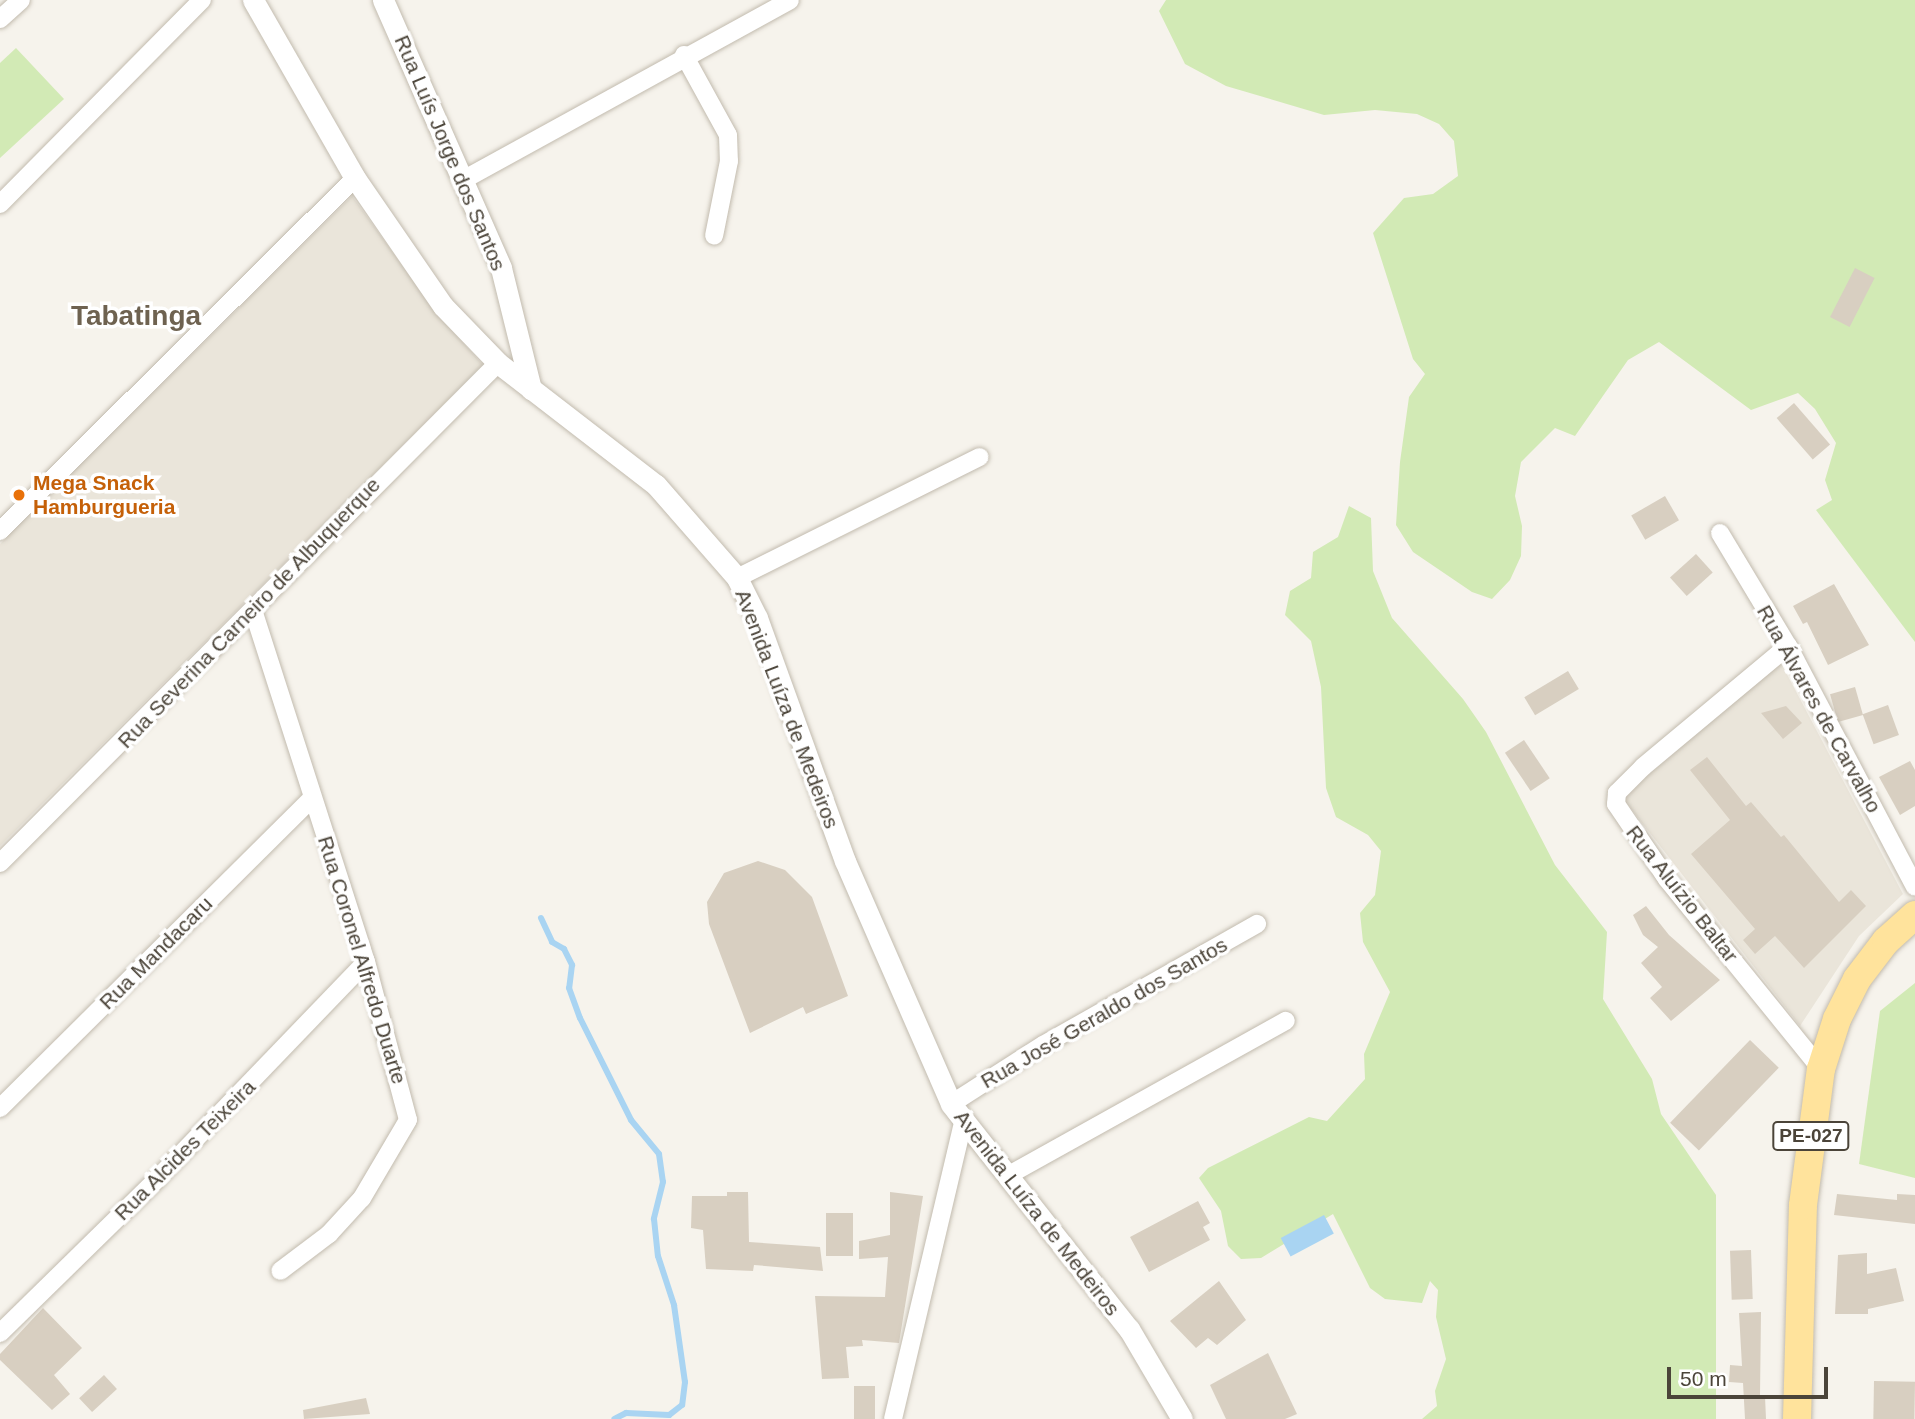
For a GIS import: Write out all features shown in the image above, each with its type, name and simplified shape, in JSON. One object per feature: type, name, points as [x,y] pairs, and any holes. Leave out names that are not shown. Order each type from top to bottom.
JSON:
[{"type":"main road","name":"PE-027","points":[[1795,1419],[1803,1206],[1821,1069],[1837,1019],[1857,979],[1886,942],[1915,915]]},
{"type":"street","points":[[0,19],[20,0]]},
{"type":"street","points":[[0,204],[202,0]]},
{"type":"street","name":"Avenida Luíza de Medeiros","points":[[253,0],[355,178],[443,306],[498,363],[656,485],[737,578],[757,618],[845,861],[951,1104],[963,1124],[1129,1329],[1182,1419]]},
{"type":"street","name":"Rua Luís Jorge dos Santos","points":[[383,0],[501,268],[531,389]]},
{"type":"street","points":[[463,180],[684,55],[790,0]]},
{"type":"street","points":[[684,55],[728,135],[729,161],[714,236]]},
{"type":"street","points":[[0,531],[355,178]]},
{"type":"street","name":"Rua Severina Carneiro de Albuquerque","points":[[0,863],[253,610],[356,501],[498,363]]},
{"type":"street","points":[[737,578],[980,457]]},
{"type":"street","name":"Rua Álvares de Carvalho","points":[[1720,533],[1788,646],[1915,887]]},
{"type":"street","name":"Rua Coronel Alfredo Duarte","points":[[253,610],[366,962],[408,1120],[386,1164],[362,1198],[328,1234],[280,1271]]},
{"type":"street","name":"Rua Aluízio Baltar","points":[[1788,646],[1643,767],[1617,793],[1616,804],[1667,879],[1821,1069]]},
{"type":"street","name":"Rua Mandacaru","points":[[0,1108],[312,798]]},
{"type":"street","name":"Rua José Geraldo dos Santos","points":[[951,1104],[1043,1045],[1257,925]]},
{"type":"street","name":"Rua Alcides Teixeira","points":[[0,1333],[157,1179],[366,962]]},
{"type":"street","points":[[1007,1176],[1286,1021]]},
{"type":"street","points":[[893,1419],[963,1124]]},
{"type":"shaded area","points":[[352,196],[438,315],[483,365],[0,846],[0,544]]},
{"type":"shaded area","points":[[1781,663],[1903,894],[1859,936],[1800,1026],[1622,797]]},
{"type":"green space","points":[[1166,0],[1915,0],[1915,642],[1816,510],[1832,500],[1825,480],[1836,443],[1815,409],[1798,393],[1751,410],[1659,342],[1628,360],[1575,436],[1555,428],[1521,462],[1515,496],[1522,526],[1521,556],[1510,580],[1492,599],[1472,592],[1413,552],[1396,525],[1400,462],[1409,397],[1425,374],[1413,359],[1373,233],[1404,198],[1433,194],[1458,176],[1454,141],[1439,124],[1417,114],[1375,110],[1324,115],[1226,86],[1185,64],[1159,11]]},
{"type":"green space","points":[[16,48],[64,99],[0,158],[0,63]]},
{"type":"green space","points":[[1349,506],[1371,518],[1373,571],[1392,618],[1463,699],[1486,732],[1555,865],[1607,932],[1603,999],[1652,1079],[1661,1114],[1716,1195],[1716,1419],[1422,1419],[1437,1406],[1435,1391],[1446,1359],[1436,1317],[1438,1290],[1430,1281],[1422,1303],[1385,1299],[1370,1288],[1333,1214],[1261,1258],[1241,1259],[1228,1246],[1221,1211],[1199,1178],[1208,1168],[1309,1117],[1327,1121],[1365,1079],[1364,1054],[1390,992],[1363,942],[1360,913],[1375,895],[1381,851],[1368,835],[1336,817],[1326,788],[1321,687],[1311,641],[1285,615],[1290,591],[1311,578],[1313,552],[1338,537]]},
{"type":"green space","points":[[1915,983],[1915,1178],[1859,1164],[1880,1011]]},
{"type":"water","points":[[1324,1215],[1334,1234],[1291,1257],[1281,1238]]},
{"type":"building","points":[[1855,268],[1875,278],[1850,327],[1830,317]]},
{"type":"building","points":[[1794,403],[1830,445],[1813,460],[1777,418]]},
{"type":"building","points":[[1665,496],[1679,520],[1645,540],[1631,516]]},
{"type":"building","points":[[1696,554],[1713,573],[1687,596],[1670,577]]},
{"type":"building","points":[[1834,584],[1869,645],[1828,665],[1807,622],[1803,624],[1793,606]]},
{"type":"building","points":[[1568,671],[1579,689],[1535,715],[1524,697]]},
{"type":"building","points":[[1855,687],[1863,715],[1838,722],[1830,694]]},
{"type":"building","points":[[1888,705],[1899,735],[1874,744],[1863,714]]},
{"type":"building","points":[[1786,706],[1802,723],[1783,739],[1761,713]]},
{"type":"building","points":[[1524,740],[1550,778],[1531,791],[1505,753]]},
{"type":"building","points":[[1707,757],[1746,806],[1751,802],[1781,837],[1784,835],[1839,902],[1851,890],[1866,906],[1804,968],[1775,936],[1755,954],[1743,940],[1755,929],[1691,854],[1730,820],[1690,770]]},
{"type":"building","points":[[1910,761],[1915,770],[1915,806],[1900,815],[1879,777]]},
{"type":"building","points":[[758,861],[785,870],[812,897],[848,996],[806,1014],[803,1007],[750,1033],[709,924],[707,902],[724,873]]},
{"type":"building","points":[[1646,906],[1669,935],[1720,980],[1671,1021],[1650,998],[1662,987],[1641,963],[1658,947],[1643,935],[1633,915]]},
{"type":"building","points":[[1750,1040],[1779,1068],[1699,1151],[1670,1123]]},
{"type":"building","points":[[727,1192],[748,1192],[749,1242],[820,1247],[823,1271],[754,1265],[753,1271],[706,1269],[703,1230],[691,1228],[692,1196],[727,1196]]},
{"type":"building","points":[[890,1192],[923,1196],[899,1343],[862,1340],[863,1346],[846,1347],[849,1378],[822,1379],[815,1296],[885,1297],[888,1257],[859,1259],[859,1241],[890,1235]]},
{"type":"building","points":[[1837,1194],[1897,1200],[1897,1194],[1915,1195],[1915,1224],[1834,1215]]},
{"type":"building","points":[[1198,1201],[1210,1223],[1203,1227],[1210,1240],[1149,1272],[1130,1237]]},
{"type":"building","points":[[826,1213],[853,1213],[853,1256],[826,1256]]},
{"type":"building","points":[[1751,1250],[1753,1299],[1732,1300],[1730,1251]]},
{"type":"building","points":[[1867,1253],[1867,1274],[1896,1268],[1904,1301],[1868,1309],[1868,1314],[1835,1314],[1838,1255]]},
{"type":"building","points":[[1219,1281],[1246,1320],[1217,1345],[1208,1338],[1196,1348],[1170,1321]]},
{"type":"building","points":[[43,1308],[82,1348],[54,1375],[70,1394],[52,1410],[0,1360],[0,1354]]},
{"type":"building","points":[[1761,1312],[1760,1396],[1765,1396],[1766,1419],[1745,1419],[1743,1383],[1729,1382],[1730,1365],[1742,1366],[1739,1313]]},
{"type":"building","points":[[1268,1353],[1297,1414],[1285,1419],[1226,1419],[1210,1385]]},
{"type":"building","points":[[104,1375],[117,1389],[92,1412],[79,1398]]},
{"type":"building","points":[[1874,1381],[1915,1382],[1914,1419],[1873,1419]]},
{"type":"building","points":[[854,1386],[875,1386],[875,1419],[854,1419]]},
{"type":"building","points":[[366,1398],[370,1414],[304,1419],[303,1410]]},
{"type":"waterway","points":[[541,918],[552,942],[564,949],[572,965],[569,988],[580,1018],[631,1120],[659,1154],[663,1182],[654,1219],[658,1256],[674,1305],[685,1382],[682,1405],[669,1415],[626,1413],[614,1419]]},
{"type":"place","name":"Mega Snack Hamburgueria","points":[[19,495]]},
{"type":"district","name":"Tabatinga","points":[[136,316]]}]
